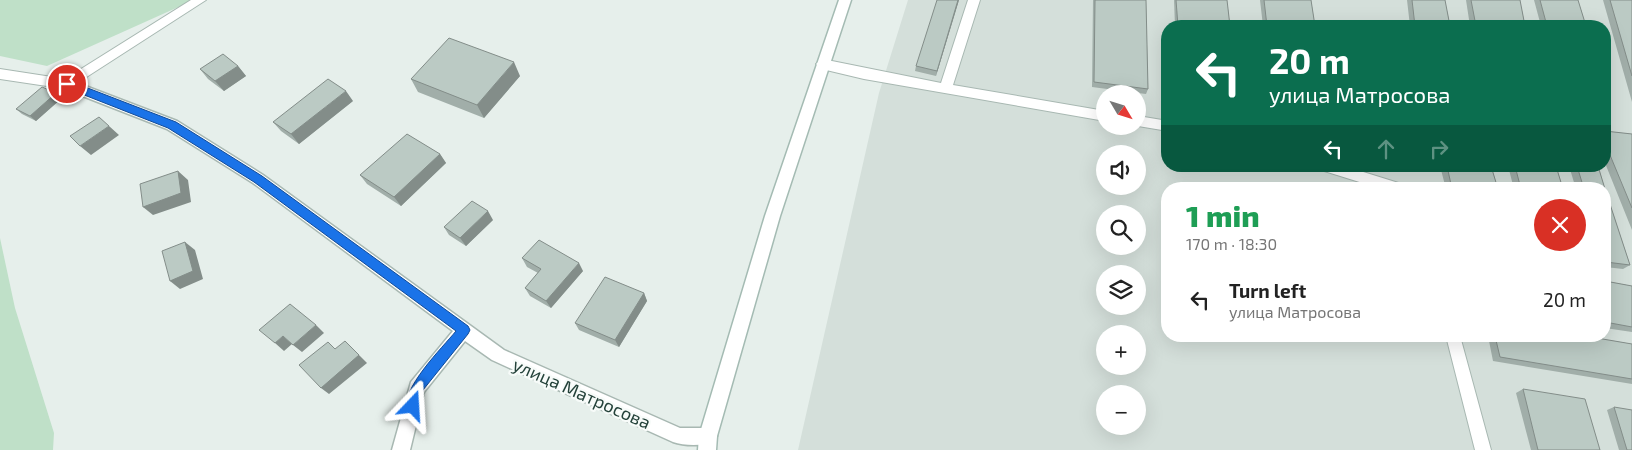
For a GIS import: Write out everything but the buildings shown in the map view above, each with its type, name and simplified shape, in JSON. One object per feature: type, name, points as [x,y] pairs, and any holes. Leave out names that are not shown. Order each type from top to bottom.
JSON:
[{"type":"street","points":[[707,443],[746,302],[822,64],[845,0]]},
{"type":"street","name":"улица Матросова","points":[[67,84],[172,125],[258,179],[498,355],[679,436],[707,443]]},
{"type":"street","points":[[401,450],[417,388],[464,330]]},
{"type":"lane","points":[[0,74],[67,84],[200,0]]},
{"type":"lane","points":[[946,88],[974,0]]},
{"type":"lane","points":[[822,64],[864,74],[1096,114]]},
{"type":"lane","points":[[1146,122],[1161,125]]},
{"type":"lane","points":[[1345,172],[1377,182]]},
{"type":"lane","points":[[1455,342],[1483,450]]},
{"type":"shaded area","points":[[908,0],[1632,0],[1632,450],[798,450],[879,93]]},
{"type":"green space","points":[[0,0],[194,0],[47,66],[0,56]]},
{"type":"green space","points":[[0,238],[15,308],[54,433],[53,450],[0,450]]},
{"type":"route","points":[[67,84],[172,125],[258,179],[464,330],[417,388],[413,406]]}]
